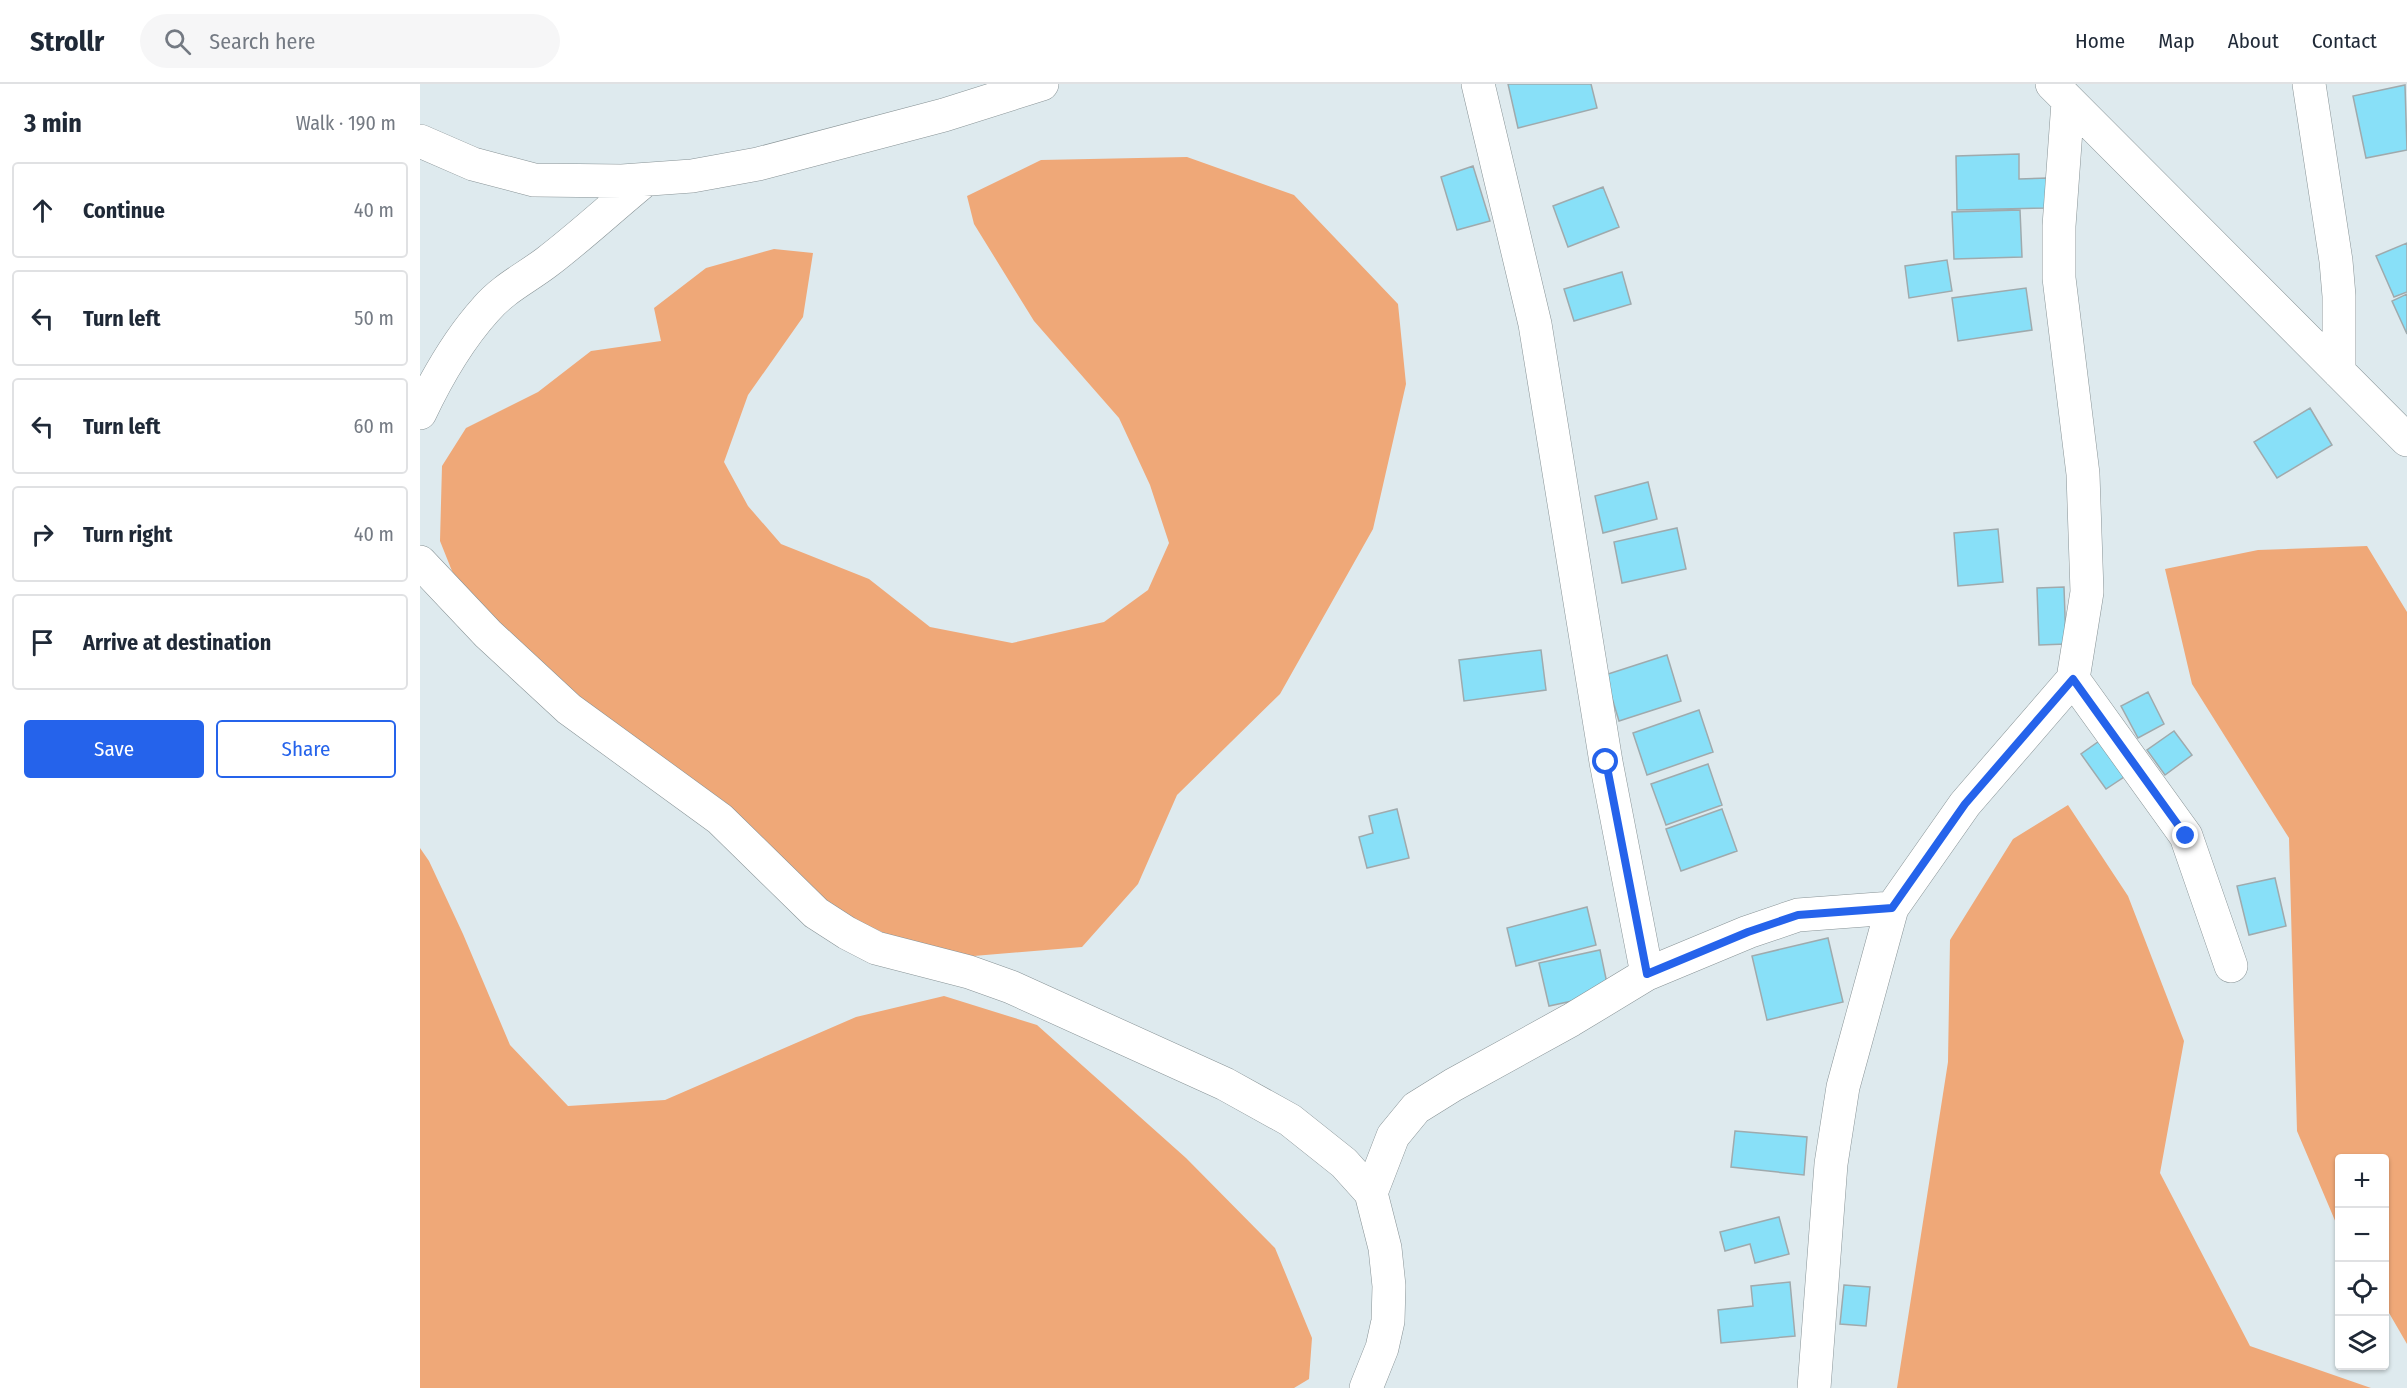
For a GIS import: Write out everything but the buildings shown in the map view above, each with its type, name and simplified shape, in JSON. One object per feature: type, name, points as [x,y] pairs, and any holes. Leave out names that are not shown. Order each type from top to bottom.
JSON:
[{"type":"street","points":[[420,141],[473,164],[534,180],[645,180],[692,176],[758,165],[944,115],[1042,84]]},
{"type":"street","points":[[1478,84],[1535,324],[1606,762],[1647,974]]},
{"type":"street","points":[[2309,84],[2336,261],[2339,296],[2339,372]]},
{"type":"street","points":[[2060,93],[2407,440]]},
{"type":"street","points":[[1814,1388],[1831,1164],[1841,1098],[1892,908],[1965,804],[2073,679],[2087,592],[2084,474],[2059,278],[2060,93]]},
{"type":"street","points":[[420,413],[446,367],[486,309],[508,288],[546,262],[645,180]]},
{"type":"street","points":[[420,562],[488,634],[569,709],[720,819],[816,913],[876,948],[969,972],[1011,987],[1225,1084],[1290,1120],[1344,1163],[1371,1193],[1385,1248],[1389,1286],[1388,1321],[1382,1348],[1366,1388]]},
{"type":"street","points":[[2073,679],[2186,836],[2231,966]]},
{"type":"street","points":[[1371,1193],[1393,1136],[1416,1108],[1453,1084],[1571,1020],[1647,974],[1748,932],[1798,915],[1892,908]]},
{"type":"shaded area","points":[[1187,157],[1294,195],[1398,304],[1406,384],[1373,529],[1280,694],[1177,795],[1138,884],[1082,947],[938,959],[836,910],[725,802],[545,675],[469,599],[452,571],[440,541],[442,466],[466,428],[538,392],[591,351],[661,341],[654,308],[706,268],[774,249],[813,253],[803,317],[748,395],[724,462],[748,506],[781,544],[869,579],[930,627],[1012,643],[1104,622],[1148,590],[1169,543],[1150,485],[1119,418],[1034,321],[974,224],[967,196],[1041,160]]},
{"type":"shaded area","points":[[2367,546],[2407,612],[2407,1344],[2389,1313],[2389,1154],[2335,1154],[2335,1221],[2297,1131],[2289,838],[2192,684],[2165,569],[2258,550]]},
{"type":"shaded area","points":[[2068,805],[2128,896],[2184,1041],[2160,1173],[2250,1346],[2371,1388],[1897,1388],[1948,1062],[1950,940],[2013,839]]},
{"type":"shaded area","points":[[420,848],[429,861],[463,934],[510,1045],[568,1106],[665,1100],[856,1017],[944,996],[1037,1025],[1186,1158],[1275,1248],[1312,1338],[1309,1379],[1294,1388],[420,1388]]},
{"type":"route","points":[[1606,762],[1647,974],[1748,932],[1798,915],[1892,908],[1965,804],[2073,679],[2186,836]]}]
